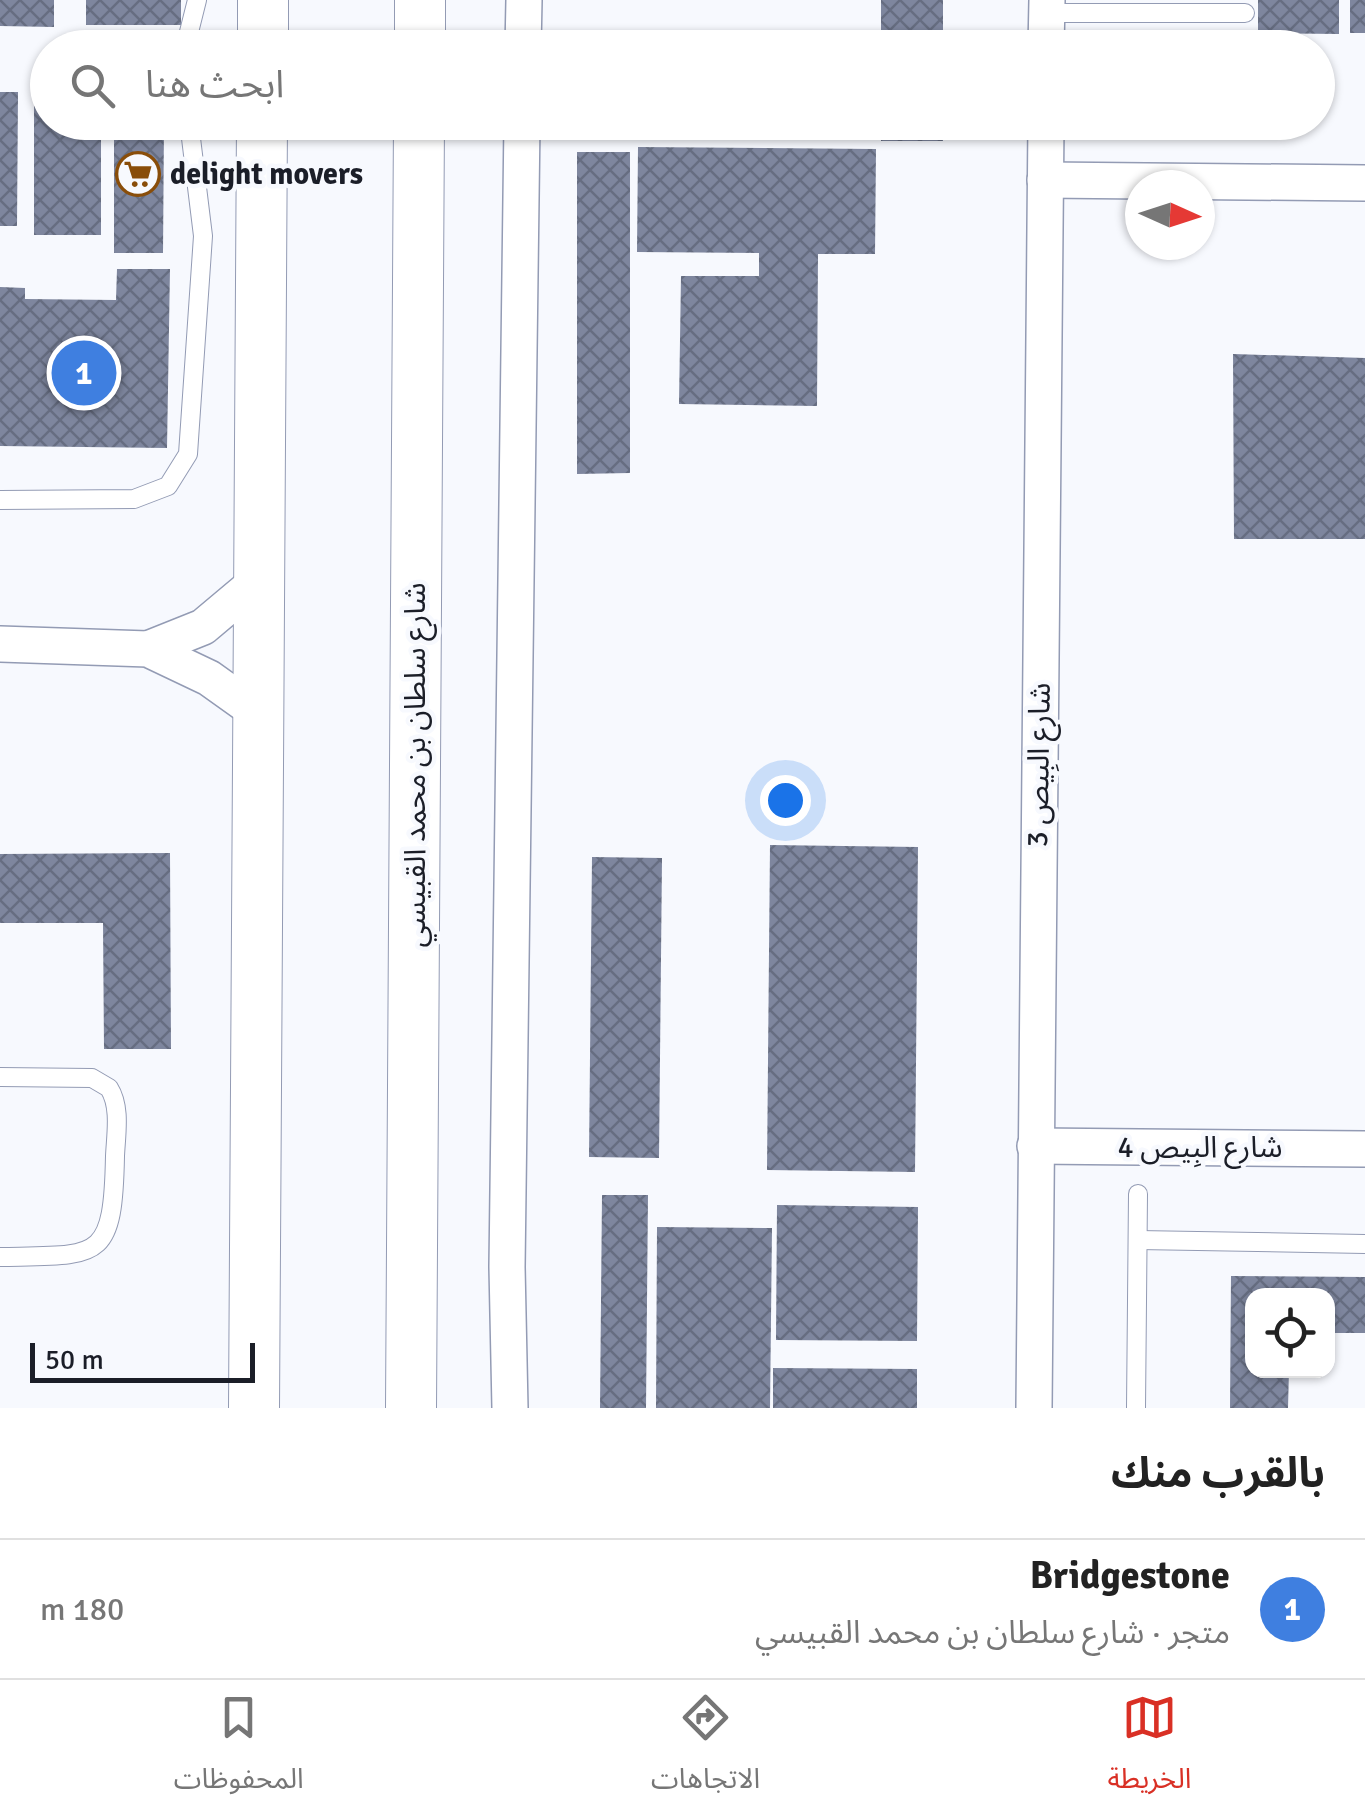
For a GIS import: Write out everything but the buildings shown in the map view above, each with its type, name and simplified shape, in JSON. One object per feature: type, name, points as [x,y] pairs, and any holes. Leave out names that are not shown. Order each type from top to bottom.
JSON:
[{"type":"main road","points":[[263,0],[263,30]]},
{"type":"main road","points":[[420,0],[420,30]]},
{"type":"main road","points":[[254,1408],[262,140]]},
{"type":"main road","name":"شارع سلطان بن محمد القبيسي","points":[[411,1408],[420,140]]},
{"type":"street","points":[[523,30],[524,0]]},
{"type":"street","points":[[510,1408],[508,1208],[522,140]]},
{"type":"street","name":"شارع البِيص 3","points":[[1034,1408],[1046,140]]},
{"type":"street","points":[[1045,180],[1365,183]]},
{"type":"street","points":[[148,649],[203,626],[259,580]]},
{"type":"street","points":[[0,644],[148,649],[210,678],[258,713]]},
{"type":"street","name":"شارع البِيص 4","points":[[1036,1146],[1365,1148]]},
{"type":"lane","points":[[190,30],[198,0]]},
{"type":"lane","points":[[1046,20],[1244,13]]},
{"type":"lane","points":[[0,500],[134,499],[168,486],[181,472],[191,436],[203,236],[190,140]]},
{"type":"lane","points":[[0,1077],[92,1078],[109,1088],[116,1106],[114,1214],[106,1236],[76,1255],[0,1257]]},
{"type":"lane","points":[[1136,1408],[1138,1194]]},
{"type":"lane","points":[[1138,1240],[1365,1244]]},
{"type":"place","name":"delight movers","points":[[138,174]]},
{"type":"place","name":"Bridgestone","points":[[84,373]]}]
